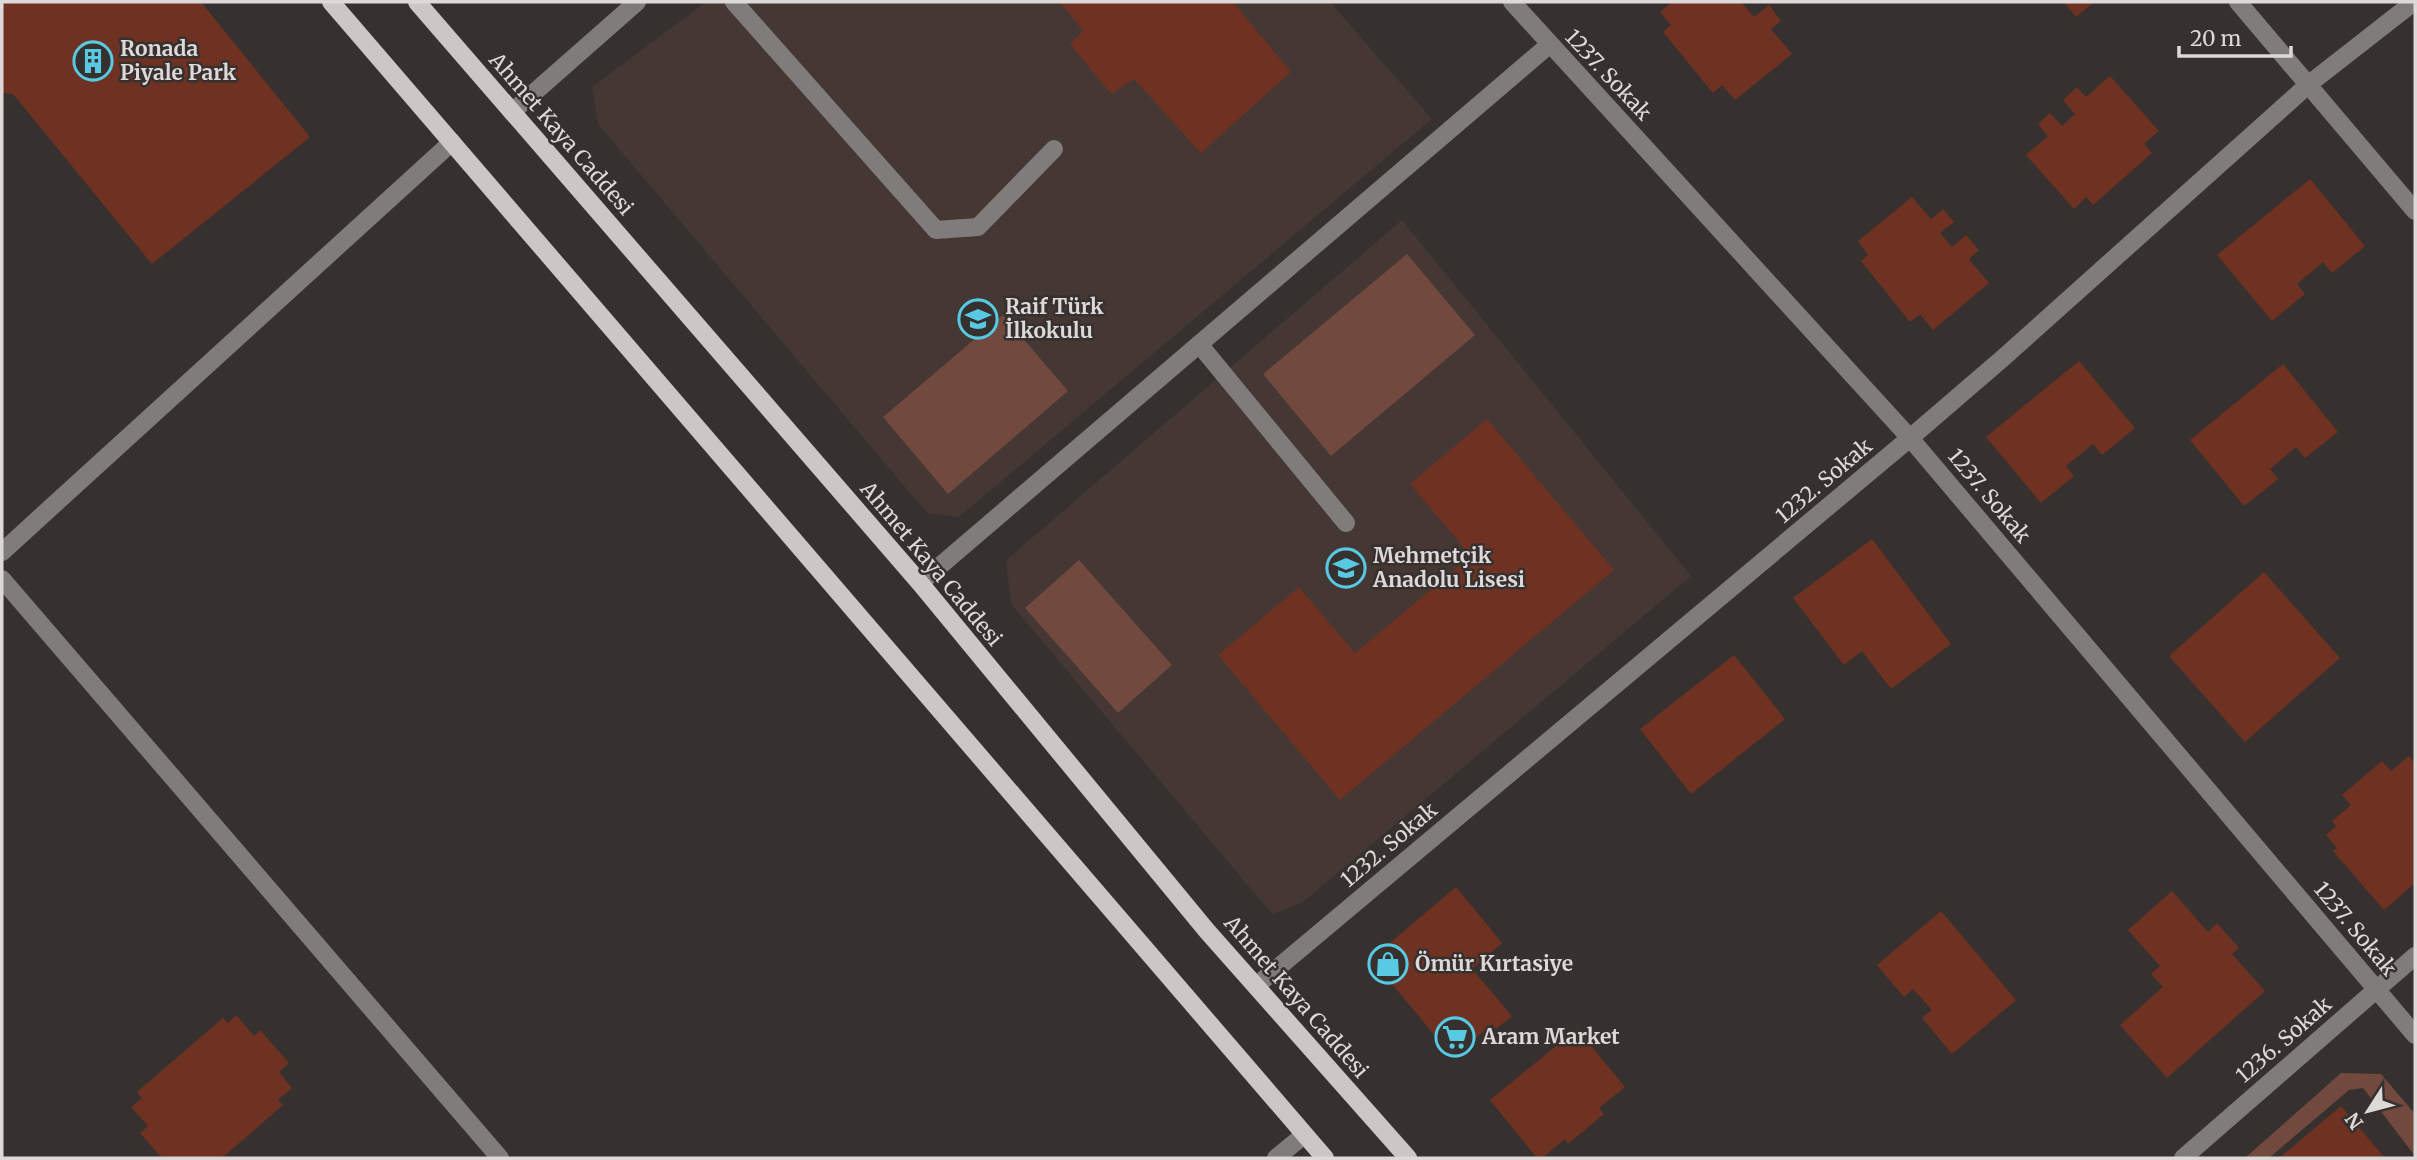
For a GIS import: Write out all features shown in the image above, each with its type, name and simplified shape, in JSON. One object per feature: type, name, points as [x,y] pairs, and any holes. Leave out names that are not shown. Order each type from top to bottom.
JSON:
[{"type":"main road","points":[[331,2],[1325,1158]]},
{"type":"main road","name":"Ahmet Kaya Caddesi","points":[[417,2],[920,583],[1207,931],[1408,1158]]},
{"type":"street","points":[[512,111],[637,2]]},
{"type":"street","points":[[734,2],[936,230],[978,227],[1054,149]]},
{"type":"street","name":"1237. Sokak","points":[[1512,2],[1910,438],[2415,1035]]},
{"type":"street","points":[[2238,2],[2415,211]]},
{"type":"street","name":"1232. Sokak","points":[[1256,986],[1910,438],[2308,84],[2414,2]]},
{"type":"street","points":[[920,583],[1549,45]]},
{"type":"street","points":[[2,552],[452,142]]},
{"type":"street","points":[[1199,344],[1346,523]]},
{"type":"street","points":[[2,579],[499,1158]]},
{"type":"street","name":"1236. Sokak","points":[[2183,1158],[2415,956]]},
{"type":"street","points":[[1276,1158],[1304,1135]]},
{"type":"shaded area","name":"Raif Türk İlkokulu","points":[[706,2],[1330,2],[1432,119],[959,517],[927,513],[598,124],[592,87]]},
{"type":"shaded area","name":"Mehmetçik Anadolu Lisesi","points":[[1402,220],[1691,576],[1302,903],[1272,914],[1011,604],[1006,560]]},
{"type":"shaded area","points":[[1407,254],[1475,335],[1331,456],[1263,374]]},
{"type":"shaded area","points":[[1003,315],[1068,391],[948,494],[883,417]]},
{"type":"shaded area","points":[[1079,560],[1172,665],[1118,713],[1025,608]]},
{"type":"shaded area","points":[[2341,1073],[2381,1074],[2415,1114],[2415,1156],[2363,1088],[2349,1090],[2269,1158],[2245,1158]]},
{"type":"building","points":[[2,2],[201,2],[310,137],[152,264],[13,94],[2,93]]},
{"type":"building","points":[[1060,2],[1233,2],[1291,72],[1201,153],[1134,79],[1111,94],[1070,44],[1083,31]]},
{"type":"building","points":[[1672,2],[1744,2],[1742,3],[1754,17],[1769,5],[1781,21],[1771,29],[1792,54],[1735,100],[1722,85],[1713,93],[1663,32],[1671,25],[1660,12]]},
{"type":"building","points":[[2064,2],[2094,2],[2076,17]]},
{"type":"building","points":[[2110,76],[2159,131],[2144,144],[2152,153],[2093,205],[2086,197],[2074,209],[2026,155],[2048,136],[2038,124],[2050,113],[2062,126],[2075,114],[2063,100],[2077,87],[2086,97]]},
{"type":"building","points":[[2310,179],[2365,246],[2332,273],[2323,262],[2297,284],[2305,294],[2272,321],[2217,255]]},
{"type":"building","points":[[1912,197],[1931,219],[1943,209],[1954,222],[1940,233],[1952,247],[1966,235],[1979,250],[1969,259],[1989,283],[1933,330],[1920,314],[1910,322],[1861,261],[1868,255],[1858,241]]},
{"type":"building","points":[[2079,361],[2135,428],[2102,455],[2093,444],[2066,466],[2074,476],[2041,503],[1986,437]]},
{"type":"building","points":[[2283,364],[2338,432],[2305,458],[2296,447],[2270,469],[2278,479],[2244,506],[2190,440]]},
{"type":"building","points":[[1487,419],[1614,570],[1340,800],[1218,655],[1299,587],[1355,653],[1471,556],[1410,484]]},
{"type":"building","points":[[1872,539],[1951,644],[1891,689],[1862,651],[1844,665],[1793,598]]},
{"type":"building","points":[[2264,572],[2340,658],[2245,742],[2169,656]]},
{"type":"building","points":[[1734,655],[1785,719],[1691,794],[1640,729]]},
{"type":"building","points":[[2409,756],[2415,764],[2415,883],[2384,910],[2333,851],[2337,848],[2326,835],[2336,826],[2332,821],[2351,805],[2342,795],[2382,761],[2391,771]]},
{"type":"building","points":[[1456,887],[1502,943],[1472,969],[1512,1016],[1496,1029],[1492,1024],[1453,1057],[1371,959]]},
{"type":"building","points":[[2172,891],[2208,932],[2217,923],[2239,948],[2232,954],[2265,991],[2167,1078],[2120,1025],[2163,987],[2151,974],[2160,966],[2128,930]]},
{"type":"building","points":[[1941,911],[2016,1000],[1952,1054],[1922,1018],[1932,1010],[1913,989],[1904,997],[1877,965]]},
{"type":"building","points":[[236,1015],[254,1036],[260,1030],[289,1063],[279,1072],[292,1088],[278,1100],[283,1105],[222,1158],[162,1158],[140,1133],[148,1126],[131,1107],[142,1098],[137,1092],[223,1018],[228,1023]]},
{"type":"building","points":[[1577,1029],[1625,1087],[1599,1108],[1604,1114],[1568,1144],[1565,1139],[1542,1158],[1537,1158],[1490,1100]]},
{"type":"building","points":[[2341,1106],[2385,1158],[2279,1158]]},
{"type":"place","name":"Ronada Piyale Park","points":[[93,61]]},
{"type":"place","name":"Raif Türk İlkokulu","points":[[978,319]]},
{"type":"place","name":"Mehmetçik Anadolu Lisesi","points":[[1346,568]]},
{"type":"place","name":"Ömür Kırtasiye","points":[[1388,964]]},
{"type":"place","name":"Aram Market","points":[[1455,1037]]}]
